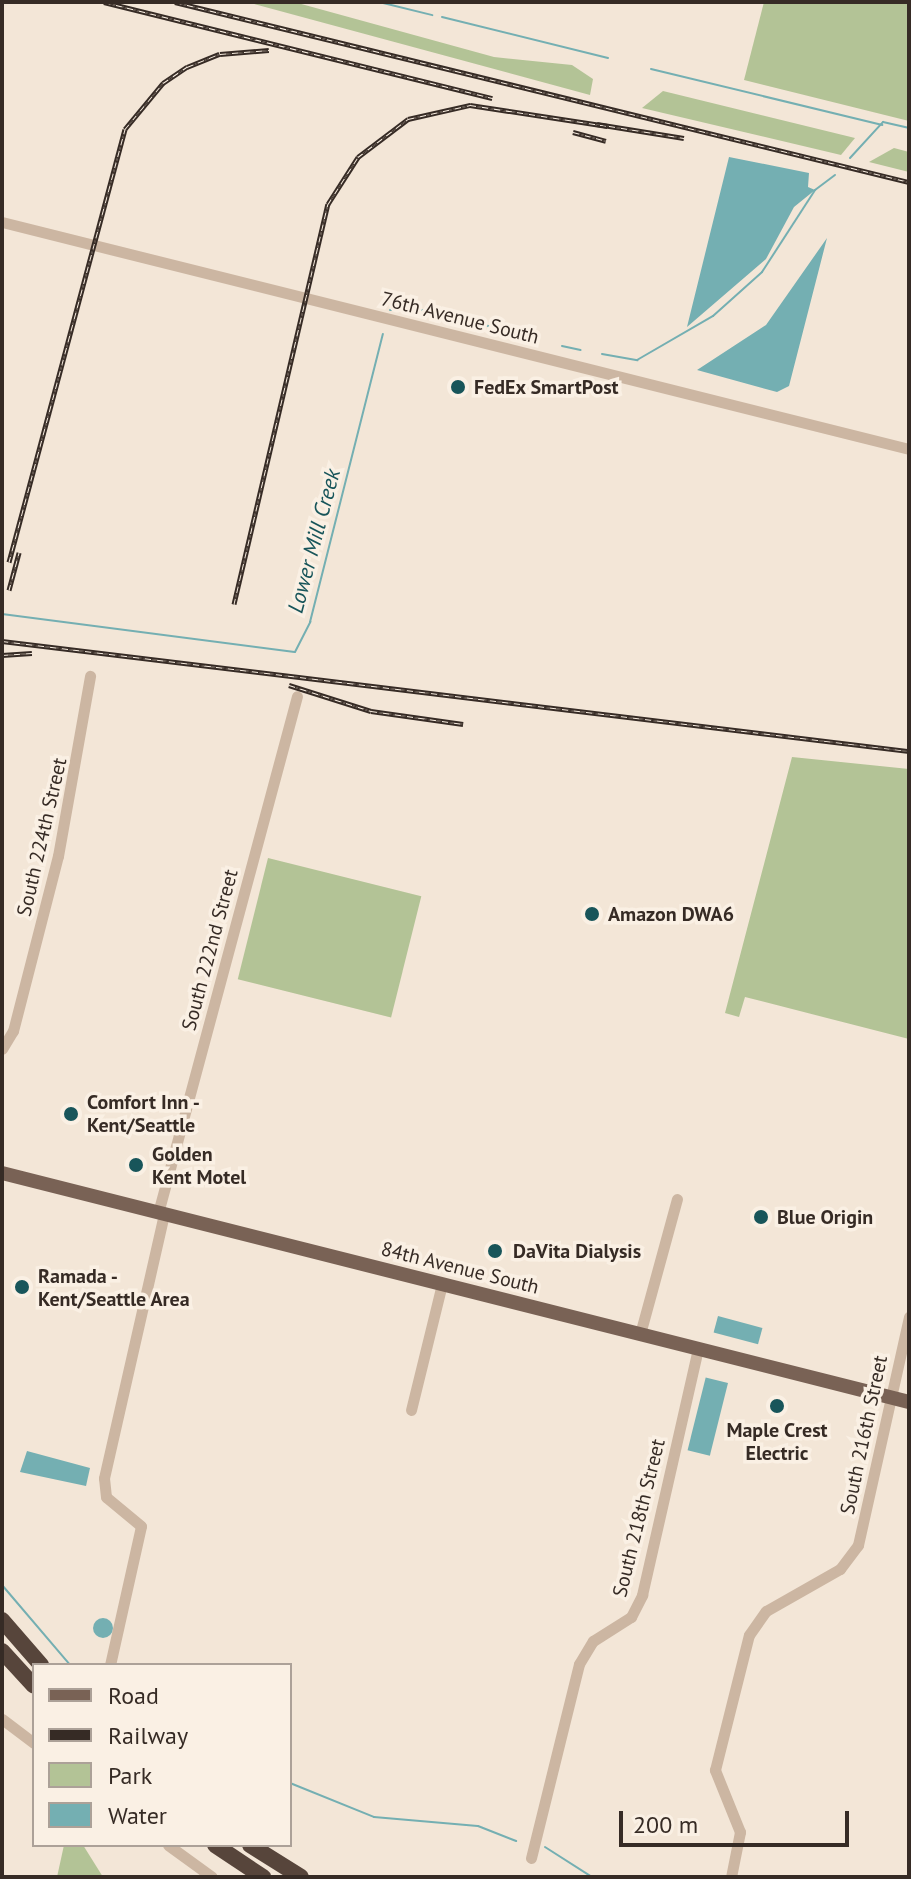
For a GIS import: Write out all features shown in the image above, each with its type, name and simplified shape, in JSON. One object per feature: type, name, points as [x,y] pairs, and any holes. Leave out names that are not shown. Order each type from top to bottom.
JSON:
[{"type":"highway","points":[[2,1620],[39,1663]]},
{"type":"highway","points":[[3,1653],[32,1684]]},
{"type":"highway","points":[[218,1847],[263,1877]]},
{"type":"highway","points":[[253,1847],[301,1877]]},
{"type":"main road","points":[[2,1166],[25,1179]]},
{"type":"main road","name":"84th Avenue South","points":[[2,1173],[909,1402]]},
{"type":"main road","points":[[2,1183],[25,1179]]},
{"type":"street","name":"76th Avenue South","points":[[2,222],[909,449]]},
{"type":"street","name":"South 224th Street","points":[[2,1049],[13,1031],[58,856],[90,676]]},
{"type":"street","name":"South 222nd Street","points":[[110,1663],[141,1526],[106,1497],[104,1478],[161,1213],[297,696]]},
{"type":"street","points":[[640,1334],[677,1199]]},
{"type":"street","points":[[411,1410],[442,1284]]},
{"type":"street","name":"South 216th Street","points":[[731,1877],[740,1832],[715,1770],[749,1635],[766,1611],[840,1569],[858,1545],[909,1317]]},
{"type":"street","name":"South 218th Street","points":[[531,1858],[579,1664],[593,1641],[631,1617],[642,1595],[698,1349]]},
{"type":"street","points":[[2,1719],[32,1742]]},
{"type":"street","points":[[171,1847],[212,1877]]},
{"type":"green space","points":[[247,2],[294,2],[494,57],[572,65],[593,79],[590,95]]},
{"type":"green space","points":[[764,2],[909,2],[909,121],[744,80]]},
{"type":"green space","points":[[663,91],[855,138],[841,155],[642,108]]},
{"type":"green space","points":[[894,148],[909,152],[909,172],[869,162]]},
{"type":"green space","points":[[792,757],[909,769],[909,1039],[745,997],[739,1017],[725,1013]]},
{"type":"green space","points":[[268,858],[421,896],[391,1018],[238,979]]},
{"type":"green space","points":[[64,1847],[84,1847],[103,1877],[57,1877]]},
{"type":"water","points":[[729,157],[809,173],[808,187],[815,190],[794,207],[766,259],[687,327]]},
{"type":"water","points":[[827,238],[789,386],[777,392],[697,370],[766,325]]},
{"type":"water","points":[[718,1316],[762,1328],[758,1344],[714,1332]]},
{"type":"water","points":[[706,1377],[728,1383],[710,1456],[688,1450]]},
{"type":"water","points":[[27,1451],[90,1468],[86,1486],[20,1472]]},
{"type":"water","points":[[103,1618],[110,1621],[113,1628],[110,1635],[103,1638],[96,1635],[93,1628],[96,1621]]},
{"type":"waterway","points":[[379,2],[432,15]]},
{"type":"waterway","points":[[442,17],[608,58]]},
{"type":"waterway","points":[[651,69],[882,125]]},
{"type":"waterway","name":"Lower Mill Creek","points":[[850,158],[883,122],[909,128]]},
{"type":"waterway","name":"Lower Mill Creek","points":[[602,354],[637,360],[713,316],[762,272],[815,190],[835,175]]},
{"type":"waterway","name":"Lower Mill Creek","points":[[390,310],[422,310]]},
{"type":"waterway","name":"Lower Mill Creek","points":[[434,312],[488,326]]},
{"type":"waterway","name":"Lower Mill Creek","points":[[509,330],[536,340]]},
{"type":"waterway","name":"Lower Mill Creek","points":[[2,614],[295,652],[310,622],[383,334]]},
{"type":"waterway","name":"Lower Mill Creek","points":[[562,346],[581,350]]},
{"type":"waterway","points":[[2,1585],[68,1663]]},
{"type":"waterway","points":[[292,1784],[374,1817],[478,1826],[516,1841]]},
{"type":"waterway","points":[[545,1847],[592,1877]]},
{"type":"railway","points":[[104,2],[492,98]]},
{"type":"railway","points":[[175,2],[909,182]]},
{"type":"railway","points":[[9,562],[125,129],[163,83],[187,67],[220,54],[269,50]]},
{"type":"railway","points":[[234,604],[328,204],[358,157],[408,119],[470,105],[607,126]]},
{"type":"railway","points":[[597,124],[684,138]]},
{"type":"railway","points":[[573,132],[606,141]]},
{"type":"railway","points":[[9,590],[19,552]]},
{"type":"railway","points":[[2,641],[909,751]]},
{"type":"railway","points":[[2,655],[32,653]]},
{"type":"railway","points":[[289,685],[371,711],[463,724]]},
{"type":"place","name":"FedEx SmartPost","points":[[458,387]]},
{"type":"place","name":"Amazon DWA6","points":[[592,914]]},
{"type":"place","name":"Comfort Inn - Kent/Seattle","points":[[71,1114]]},
{"type":"place","name":"Golden Kent Motel","points":[[136,1165]]},
{"type":"place","name":"Blue Origin","points":[[761,1217]]},
{"type":"place","name":"DaVita Dialysis","points":[[495,1251]]},
{"type":"place","name":"Ramada - Kent/Seattle Area","points":[[22,1287]]},
{"type":"place","name":"Maple Crest Electric","points":[[777,1406]]}]
